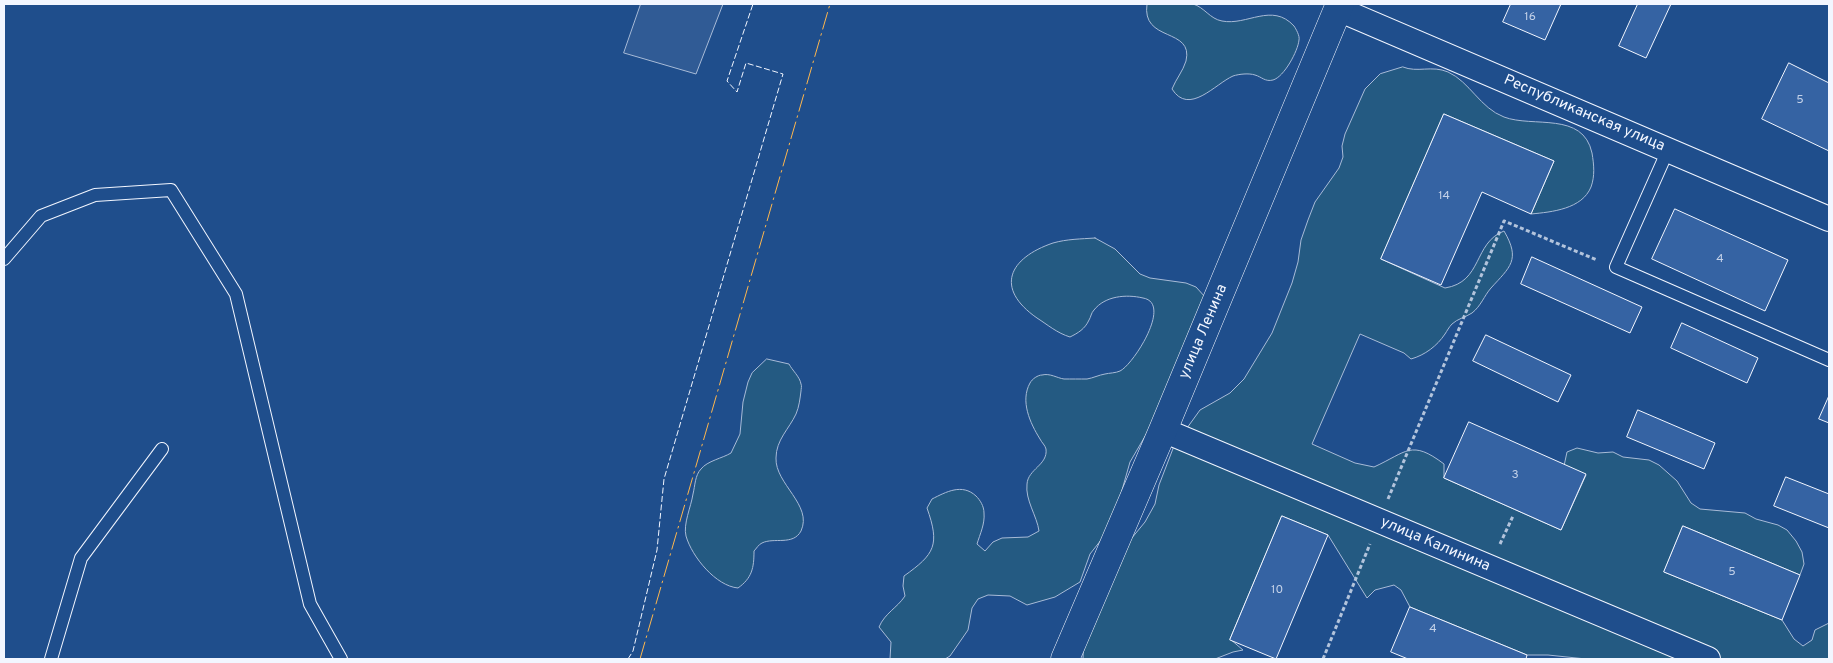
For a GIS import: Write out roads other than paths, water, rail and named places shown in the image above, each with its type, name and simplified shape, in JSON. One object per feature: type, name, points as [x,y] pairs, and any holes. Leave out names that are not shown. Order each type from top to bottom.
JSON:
[{"type":"street","name":"Республиканская улица","points":[[1333,5],[1829,218]]},
{"type":"street","name":"улица Ленина","points":[[1065,659],[1163,430],[1333,5]]},
{"type":"street","name":"улица Калинина","points":[[1163,430],[1708,659]]},
{"type":"lane","points":[[1668,150],[1616,267],[1829,360]]},
{"type":"lane","points":[[4,259],[41,216],[95,195],[171,190],[236,294],[310,604],[341,659]]},
{"type":"lane","points":[[51,659],[81,558],[162,449]]}]
